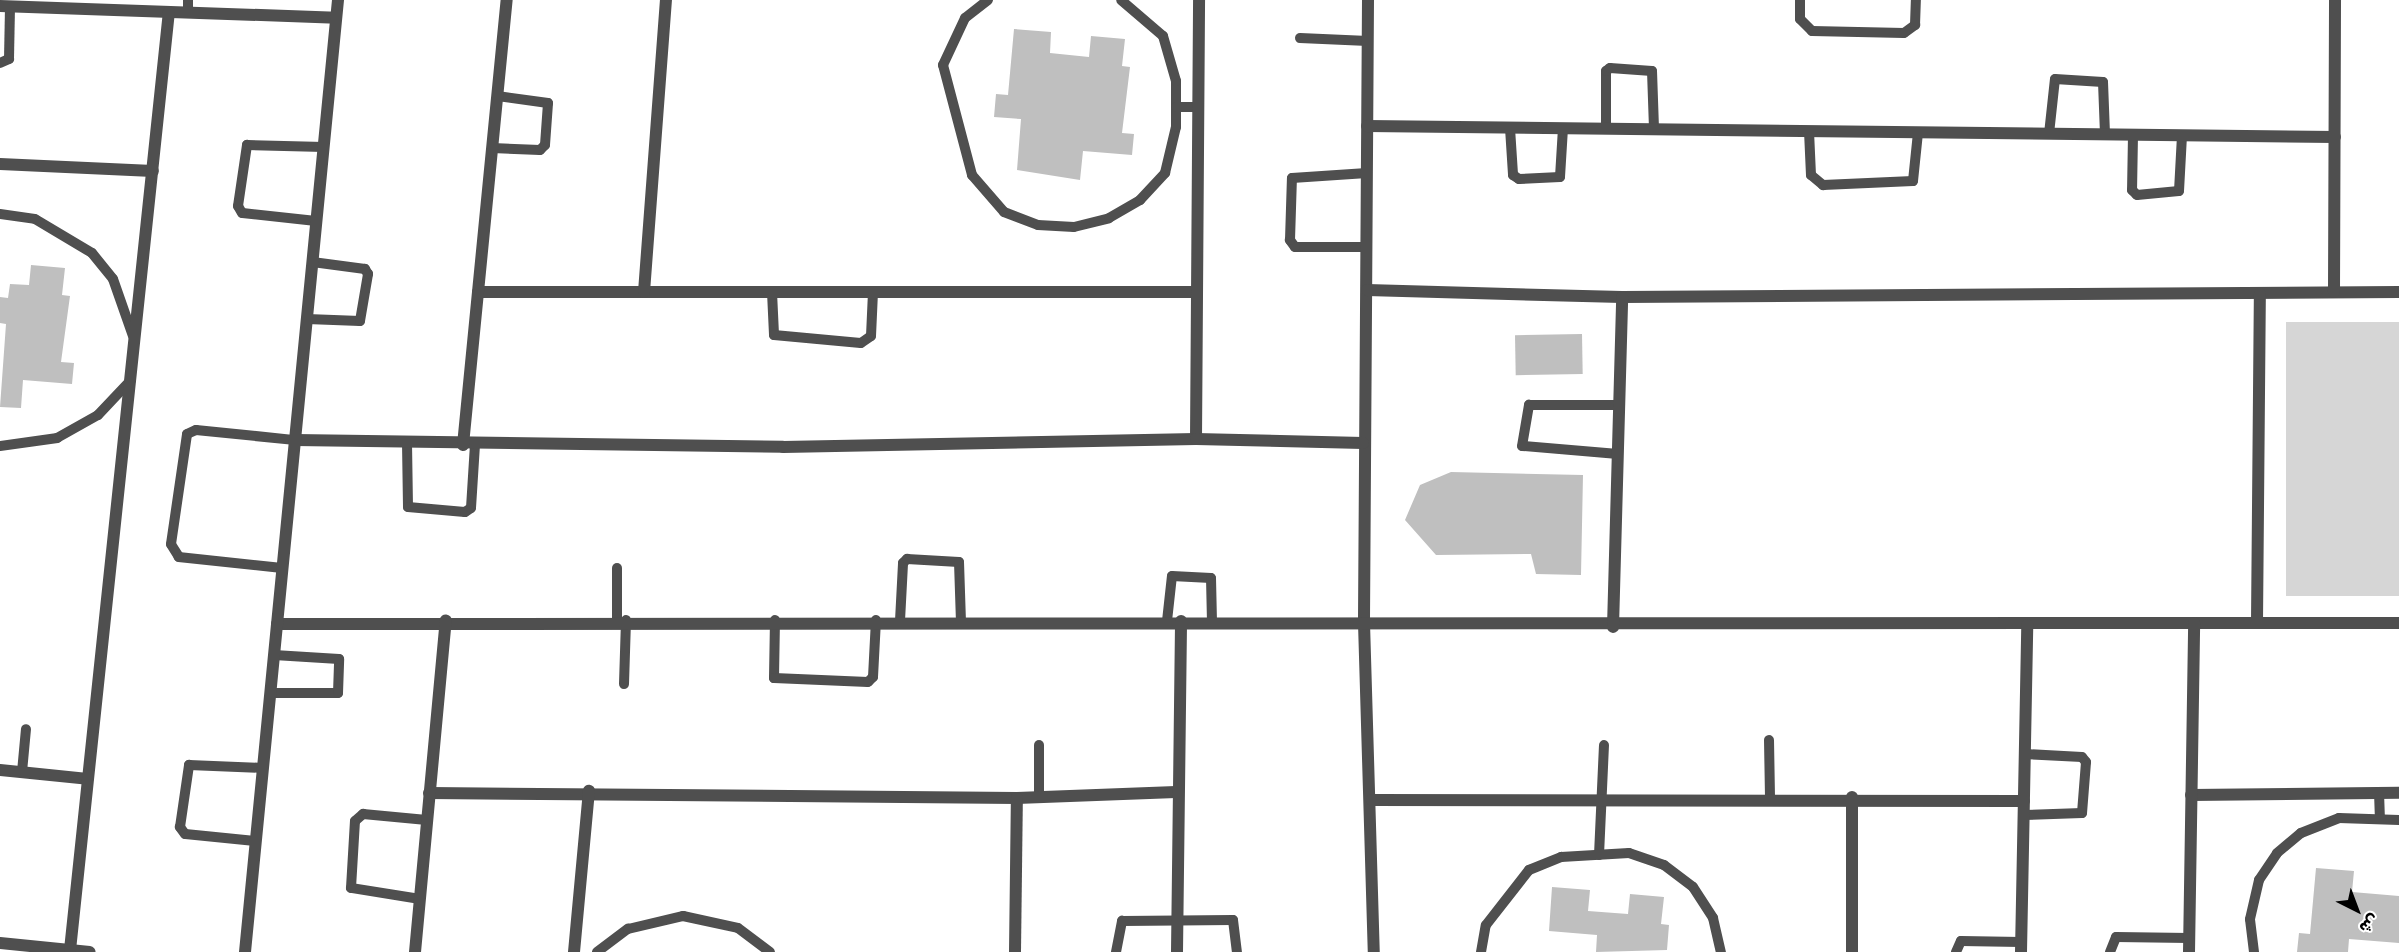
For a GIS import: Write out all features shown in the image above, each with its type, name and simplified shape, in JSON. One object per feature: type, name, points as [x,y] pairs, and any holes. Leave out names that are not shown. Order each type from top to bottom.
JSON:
[{"type":"street","points":[[245,952],[338,0]]},
{"type":"street","points":[[469,445],[478,292],[507,0]]},
{"type":"street","points":[[644,292],[666,0]]},
{"type":"street","points":[[1196,439],[1199,0]]},
{"type":"street","points":[[1368,0],[1364,623],[1372,800],[1374,952]]},
{"type":"street","points":[[2334,292],[2335,0]]},
{"type":"street","points":[[5,6],[67,4],[169,12],[188,6],[336,18]]},
{"type":"street","points":[[70,950],[169,12]]},
{"type":"street","points":[[1367,126],[2335,137]]},
{"type":"street","points":[[0,164],[153,171]]},
{"type":"street","points":[[1367,290],[1622,297],[2399,292]]},
{"type":"street","points":[[478,292],[1197,292]]},
{"type":"street","points":[[2257,622],[2260,294]]},
{"type":"street","points":[[1613,627],[1622,297]]},
{"type":"street","points":[[295,440],[469,445],[783,447],[1196,439],[1364,443]]},
{"type":"street","points":[[277,624],[446,620],[1212,621],[1613,627],[2399,623]]},
{"type":"street","points":[[415,952],[446,620]]},
{"type":"street","points":[[1177,952],[1176,792],[1181,621]]},
{"type":"street","points":[[2189,952],[2193,623]]},
{"type":"street","points":[[2021,947],[2026,625]]},
{"type":"street","points":[[0,770],[88,779]]},
{"type":"street","points":[[429,793],[590,791],[1017,798],[1176,792]]},
{"type":"street","points":[[574,952],[590,791]]},
{"type":"street","points":[[2191,795],[2399,793]]},
{"type":"street","points":[[1372,800],[1852,797],[2024,801]]},
{"type":"street","points":[[1852,797],[1852,952]]},
{"type":"street","points":[[1015,952],[1017,798]]},
{"type":"street","points":[[3,946],[90,952]]},
{"type":"lane","points":[[988,0],[965,18],[944,65],[972,175],[1004,212],[1038,225],[1074,227],[1109,218],[1140,200],[1165,173],[1176,107],[1176,81],[1163,36],[1121,0]]},
{"type":"lane","points":[[1800,0],[1800,19],[1812,31],[1904,33],[1915,25],[1916,0]]},
{"type":"lane","points":[[0,63],[9,59],[5,6]]},
{"type":"lane","points":[[1300,38],[1368,41]]},
{"type":"lane","points":[[1606,129],[1606,71],[1610,68],[1652,71],[1654,129]]},
{"type":"lane","points":[[2049,134],[2055,79],[2103,82],[2105,135]]},
{"type":"lane","points":[[492,148],[540,150],[545,145],[548,103],[497,96]]},
{"type":"lane","points":[[1176,107],[1198,107]]},
{"type":"lane","points":[[1510,128],[1513,175],[1519,179],[1560,177],[1563,128]]},
{"type":"lane","points":[[1809,131],[1811,175],[1823,185],[1914,181],[1918,132]]},
{"type":"lane","points":[[2133,135],[2132,190],[2137,195],[2179,191],[2182,135]]},
{"type":"lane","points":[[316,221],[242,213],[238,206],[247,145],[324,147]]},
{"type":"lane","points":[[1367,173],[1292,178],[1290,240],[1295,247],[1367,247]]},
{"type":"lane","points":[[0,214],[35,219],[92,253],[113,279],[135,342]]},
{"type":"lane","points":[[307,319],[360,321],[368,274],[365,269],[312,262]]},
{"type":"lane","points":[[772,292],[774,335],[861,343],[871,336],[873,292]]},
{"type":"lane","points":[[0,446],[57,438],[98,415],[130,380]]},
{"type":"lane","points":[[1618,454],[1522,446],[1529,405],[1619,405]]},
{"type":"lane","points":[[282,568],[179,557],[171,544],[187,434],[196,430],[295,440]]},
{"type":"lane","points":[[407,443],[408,507],[465,512],[471,508],[469,445]]},
{"type":"lane","points":[[900,621],[903,563],[907,559],[959,562],[961,621]]},
{"type":"lane","points":[[617,568],[624,684]]},
{"type":"lane","points":[[1167,621],[1172,576],[1210,578],[1212,621]]},
{"type":"lane","points":[[775,620],[774,678],[868,682],[873,679],[876,620]]},
{"type":"lane","points":[[270,693],[336,696],[341,662],[274,655]]},
{"type":"lane","points":[[22,772],[26,729]]},
{"type":"lane","points":[[1769,740],[1770,797]]},
{"type":"lane","points":[[1039,745],[1039,797]]},
{"type":"lane","points":[[1599,855],[1604,745]]},
{"type":"lane","points":[[2023,815],[2082,813],[2085,762],[2082,757],[2024,754]]},
{"type":"lane","points":[[255,841],[185,834],[180,827],[189,765],[262,768]]},
{"type":"lane","points":[[2379,792],[2380,816]]},
{"type":"lane","points":[[420,899],[351,888],[355,822],[363,814],[427,820]]},
{"type":"lane","points":[[2254,952],[2250,920],[2259,880],[2277,853],[2301,833],[2339,818],[2380,816],[2399,820]]},
{"type":"lane","points":[[1481,952],[1486,925],[1528,870],[1561,857],[1629,853],[1664,865],[1693,887],[1713,918],[1721,952]]},
{"type":"lane","points":[[597,952],[628,929],[683,916],[738,928],[770,952]]},
{"type":"lane","points":[[1116,952],[1117,927],[1122,921],[1233,920],[1237,952]]},
{"type":"lane","points":[[2110,952],[2116,938],[2189,938]]},
{"type":"lane","points":[[1956,952],[1960,941],[2021,947]]},
{"type":"shaded area","points":[[2286,322],[2399,322],[2399,596],[2286,596]]},
{"type":"building","points":[[1014,29],[1051,32],[1050,53],[1089,57],[1091,36],[1125,39],[1122,66],[1130,67],[1122,133],[1134,134],[1132,155],[1083,151],[1080,180],[1017,170],[1021,119],[994,117],[996,94],[1008,95]]},
{"type":"building","points":[[31,265],[65,268],[62,295],[70,296],[61,362],[74,363],[72,384],[23,380],[21,408],[0,407],[6,324],[0,323],[0,297],[8,298],[10,284],[29,285]]},
{"type":"building","points":[[1582,334],[1583,374],[1516,375],[1515,335]]},
{"type":"building","points":[[1451,472],[1583,475],[1581,575],[1536,574],[1531,554],[1436,555],[1405,520],[1420,485]]},
{"type":"building","points":[[2316,868],[2354,871],[2352,892],[2399,896],[2399,943],[2349,939],[2348,952],[2297,952],[2299,933],[2310,934]]},
{"type":"building","points":[[1552,887],[1590,890],[1588,911],[1628,914],[1630,894],[1664,897],[1661,924],[1669,925],[1667,950],[1596,952],[1597,935],[1549,931]]}]
